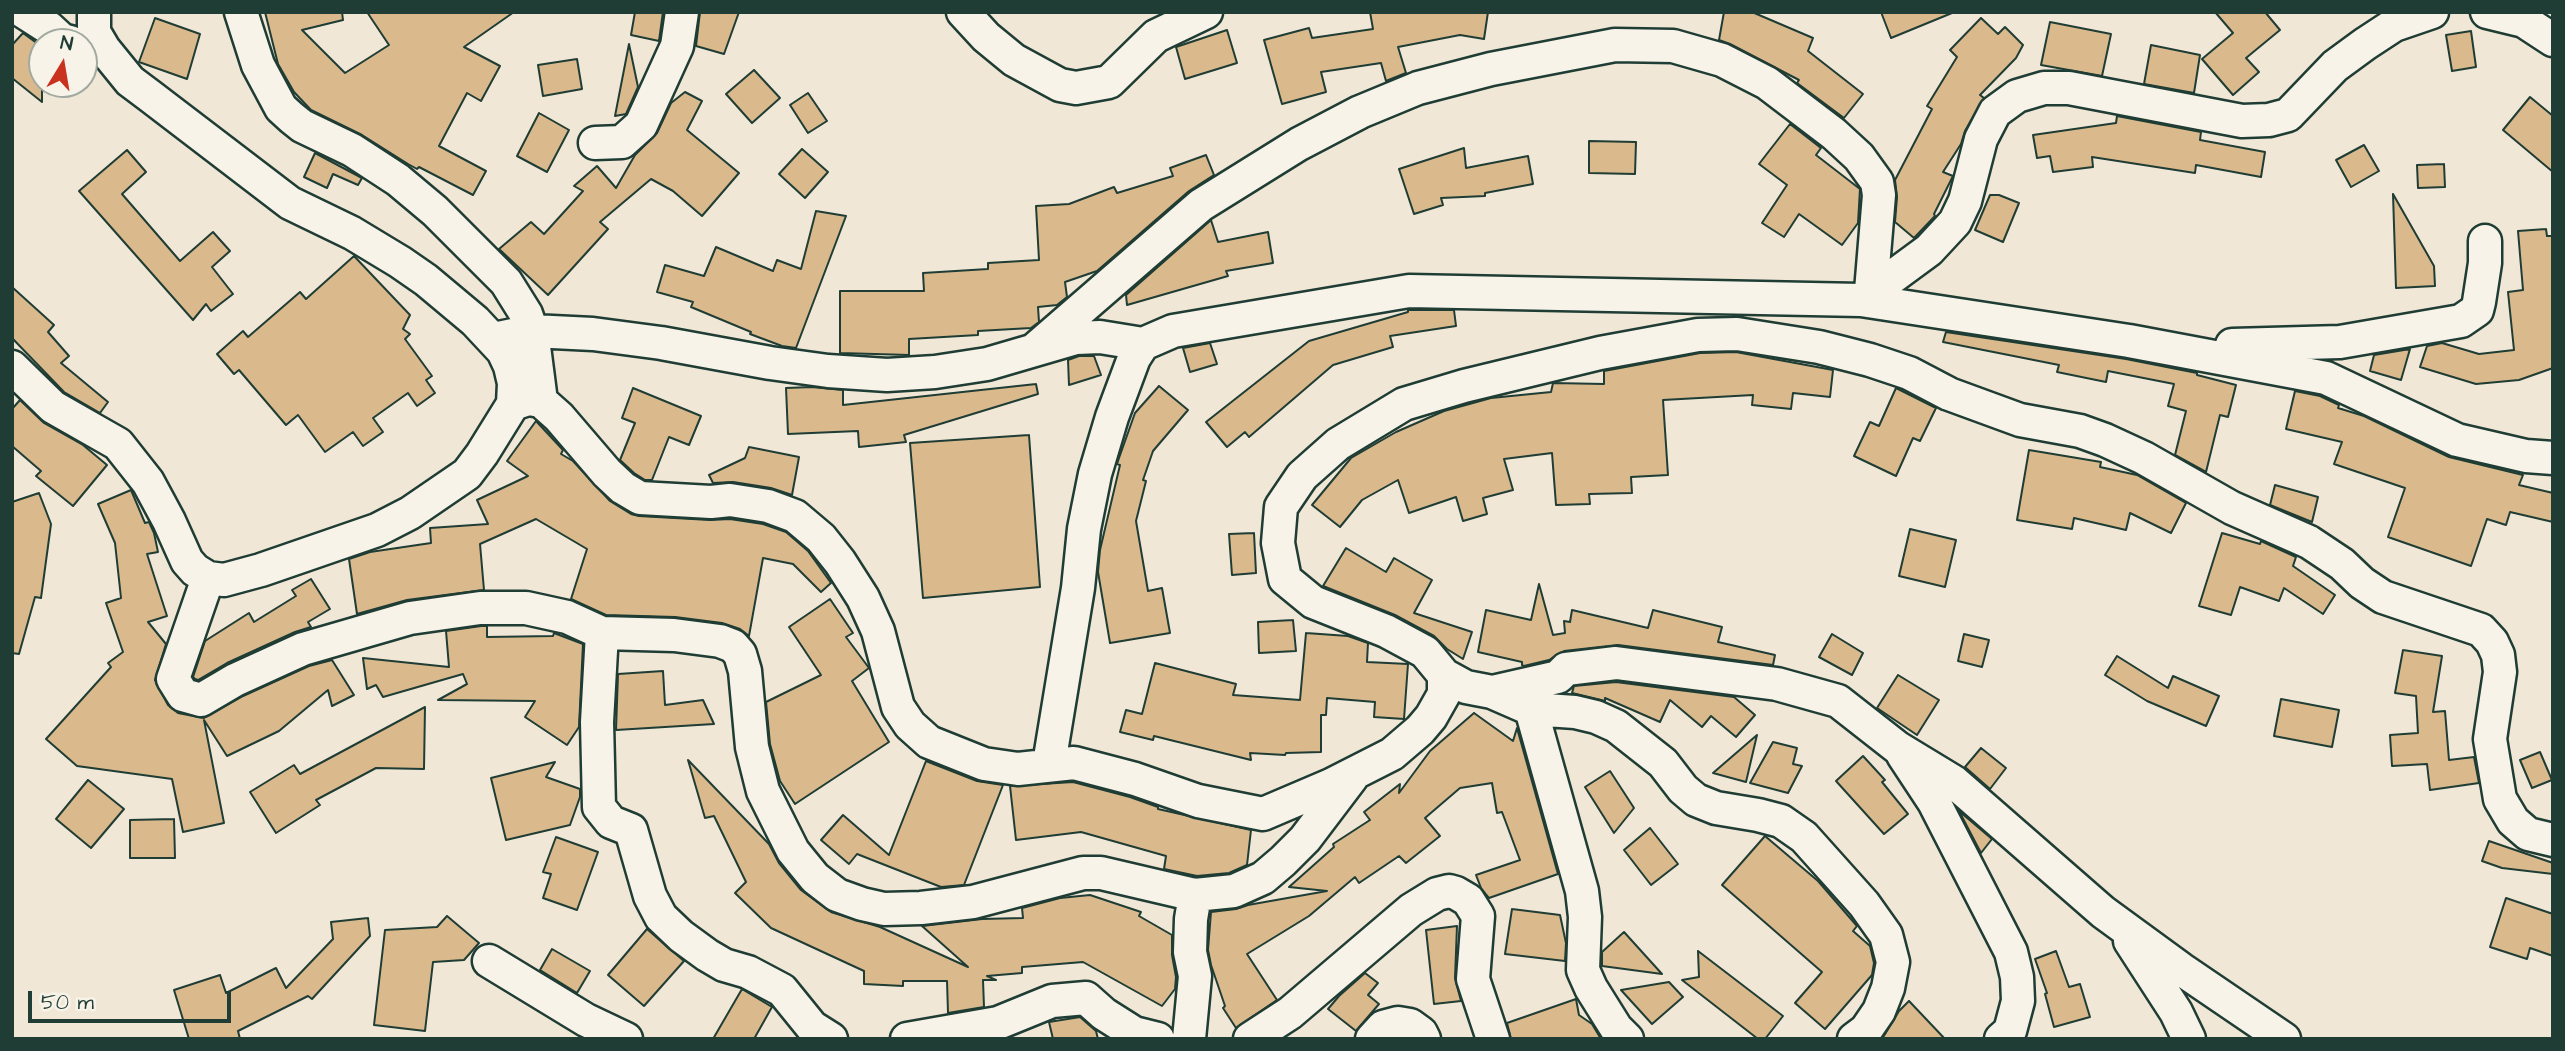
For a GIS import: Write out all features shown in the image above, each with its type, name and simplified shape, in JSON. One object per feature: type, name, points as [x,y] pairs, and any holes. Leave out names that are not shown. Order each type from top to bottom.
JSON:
[{"type":"street","points":[[24,12],[46,28]]},
{"type":"street","points":[[12,367],[53,408],[118,444],[148,482],[187,561],[208,578],[224,580],[377,530],[410,513],[467,474],[527,402],[532,331],[526,314],[506,282],[426,203],[375,163],[302,126],[281,107],[258,65],[241,12]]},
{"type":"street","points":[[595,143],[622,142],[641,125],[677,46],[682,12]]},
{"type":"street","points":[[962,12],[1014,60],[1060,85],[1076,88],[1109,82],[1156,36],[1206,12]]},
{"type":"street","points":[[1866,295],[1929,250],[1955,222],[1965,201],[1981,139],[1995,113],[2017,96],[2044,88],[2068,88],[2242,121],[2269,120],[2288,115],[2335,66],[2385,31],[2404,21],[2432,12]]},
{"type":"street","points":[[2487,12],[2524,20],[2553,40]]},
{"type":"street","points":[[1035,349],[1201,205],[1255,169],[1311,137],[1360,112],[1418,88],[1491,69],[1615,46],[1673,46],[1722,60],[1767,83],[1826,127],[1859,157],[1877,182],[1878,195],[1866,295]]},
{"type":"street","points":[[98,51],[131,80],[271,190],[290,203],[352,233],[409,268],[450,300],[494,339],[510,366],[514,383],[527,402],[559,417],[623,488],[640,499],[711,502],[730,500],[768,506],[795,516],[821,538],[863,598],[878,631],[898,706],[910,726],[929,742],[984,764],[1018,769],[1074,763],[1135,779],[1198,801],[1263,814],[1392,754],[1431,717],[1444,694],[1444,675]]},
{"type":"street","points":[[2130,341],[2200,346],[2295,345],[2340,342],[2461,321],[2477,310],[2485,241]]},
{"type":"street","points":[[494,339],[532,331],[604,336],[804,368],[887,375],[935,372],[987,363],[1076,338],[1100,337],[1143,344],[1173,331],[1409,291],[1866,295],[2326,378],[2457,440],[2526,456],[2553,458]]},
{"type":"street","points":[[1854,1039],[1866,1030],[1879,1011],[1888,988],[1893,962],[1891,953],[1886,935],[1864,904],[1804,837],[1781,821],[1758,814],[1716,808],[1696,800],[1683,789],[1662,763],[1616,726],[1575,712],[1531,709],[1492,692],[1466,687],[1444,675],[1425,652],[1386,631],[1313,602],[1285,579],[1279,543],[1281,507],[1302,476],[1338,444],[1404,404],[1464,386],[1600,353],[1698,335],[1737,334],[1819,347],[1870,360],[1909,373],[1949,394],[2010,416],[2080,431],[2105,440],[2144,458],[2232,508],[2318,548],[2383,597],[2481,630],[2498,654],[2500,672],[2490,739],[2500,800],[2513,821],[2528,834],[2553,840]]},
{"type":"street","points":[[1049,764],[1078,588],[1084,529],[1095,474],[1128,374],[1143,344]]},
{"type":"street","points":[[208,578],[173,679],[183,695],[201,700],[235,680],[303,649],[410,618],[480,608],[526,608],[567,617],[602,633],[674,635],[720,641],[733,646],[740,654],[745,671],[752,747],[763,791],[793,851],[815,878],[837,895],[884,909],[973,902],[1083,873],[1101,873],[1195,895],[1234,891],[1263,878],[1305,839],[1355,773]]},
{"type":"street","points":[[602,633],[597,722],[599,807],[611,822],[631,830],[649,896],[661,917],[681,936],[715,960],[748,972],[782,990],[807,1021],[831,1039]]},
{"type":"street","points":[[1492,692],[1558,677],[1566,669],[1616,663],[1695,671],[1777,684],[1838,701],[1898,748],[1954,782],[2103,912],[2284,1039]]},
{"type":"street","points":[[1531,709],[1582,891],[1585,917],[1583,970],[1616,1028],[1627,1039]]},
{"type":"street","points":[[1898,748],[1934,802],[2011,952],[2017,977],[2018,1000],[2010,1031],[2001,1039]]},
{"type":"street","points":[[1250,1039],[1290,1013],[1411,910],[1437,894],[1449,891],[1468,900],[1478,916],[1473,979],[1493,1039]]},
{"type":"street","points":[[1189,1039],[1195,976],[1190,952],[1195,895]]},
{"type":"street","points":[[2103,912],[2135,947],[2176,1012],[2189,1039]]},
{"type":"street","points":[[488,961],[586,1020],[626,1039]]},
{"type":"street","points":[[907,1039],[998,1023],[1052,1001],[1086,998],[1104,1014],[1134,1033],[1158,1039]]},
{"type":"street","points":[[1372,1039],[1383,1027],[1398,1023],[1410,1025],[1421,1033],[1424,1039]]},
{"type":"building","points":[[265,12],[342,12],[343,20],[302,30],[345,73],[389,45],[367,12],[514,12],[464,47],[500,66],[481,101],[467,93],[439,146],[486,171],[473,195],[419,167],[417,169],[362,135],[311,110],[294,92],[278,64]]},
{"type":"building","points":[[635,12],[663,12],[659,41],[631,35]]},
{"type":"building","points":[[700,12],[739,12],[724,54],[696,46]]},
{"type":"building","points":[[1370,12],[1488,12],[1484,39],[1460,35],[1398,47],[1406,73],[1386,81],[1381,63],[1321,72],[1326,92],[1282,104],[1264,40],[1309,28],[1312,38],[1373,29]]},
{"type":"building","points":[[1724,12],[1752,12],[1813,38],[1808,51],[1863,94],[1844,118],[1797,83],[1799,80],[1719,40]]},
{"type":"building","points":[[1881,12],[1952,12],[1952,13],[1891,38]]},
{"type":"building","points":[[2215,12],[2265,12],[2280,30],[2246,58],[2259,72],[2233,95],[2202,59],[2233,33]]},
{"type":"building","points":[[155,18],[200,34],[187,79],[139,62]]},
{"type":"building","points":[[1981,18],[1998,34],[2005,27],[2023,45],[2016,58],[1980,95],[1984,98],[1965,131],[1961,144],[1943,172],[1953,176],[1935,216],[1914,238],[1895,222],[1895,180],[1932,109],[1927,106],[1957,57],[1950,50]]},
{"type":"building","points":[[2050,22],[2111,34],[2102,76],[2041,65]]},
{"type":"building","points":[[1227,30],[1237,63],[1185,79],[1176,47]]},
{"type":"building","points":[[2471,31],[2476,67],[2452,71],[2446,35]]},
{"type":"building","points":[[23,33],[28,37],[28,91],[12,78],[12,45]]},
{"type":"building","points":[[629,44],[638,87],[626,114],[615,116]]},
{"type":"building","points":[[2151,45],[2200,55],[2194,93],[2144,84]]},
{"type":"building","points":[[577,59],[582,89],[543,96],[538,65]]},
{"type":"building","points":[[754,70],[780,98],[752,123],[726,94]]},
{"type":"building","points":[[685,92],[702,101],[687,130],[739,173],[702,216],[673,191],[651,179],[600,222],[608,229],[548,295],[499,249],[531,222],[544,234],[583,191],[574,186],[597,166],[616,188],[635,155],[657,133],[671,103]]},
{"type":"building","points":[[808,93],[827,121],[808,133],[790,105]]},
{"type":"building","points":[[2530,97],[2553,116],[2553,172],[2503,130]]},
{"type":"building","points":[[539,113],[569,130],[547,172],[517,156]]},
{"type":"building","points":[[2117,116],[2201,132],[2200,140],[2265,152],[2261,177],[2196,165],[2195,173],[2092,157],[2093,167],[2053,172],[2050,156],[2037,158],[2033,135],[2116,123]]},
{"type":"building","points":[[1790,124],[1821,148],[1816,155],[1860,189],[1858,223],[1842,245],[1799,214],[1784,237],[1762,223],[1787,185],[1759,164]]},
{"type":"building","points":[[1589,141],[1636,142],[1635,174],[1589,173]]},
{"type":"building","points":[[2364,145],[2379,171],[2351,187],[2336,160]]},
{"type":"building","points":[[1464,148],[1466,168],[1528,156],[1533,184],[1485,193],[1485,196],[1441,198],[1443,205],[1414,214],[1399,169]]},
{"type":"building","points":[[802,149],[828,172],[805,198],[779,174]]},
{"type":"building","points":[[127,150],[146,172],[122,194],[180,261],[213,232],[230,251],[212,267],[233,294],[211,311],[206,304],[193,320],[79,191]]},
{"type":"building","points":[[315,153],[362,178],[358,185],[333,174],[327,188],[304,177]]},
{"type":"building","points":[[1206,155],[1214,175],[1189,191],[1097,271],[1065,282],[1067,297],[1057,305],[1038,307],[1039,322],[1031,328],[978,331],[978,335],[909,339],[909,355],[840,353],[840,291],[924,291],[923,273],[988,269],[988,263],[1039,260],[1036,206],[1069,204],[1114,187],[1117,193],[1173,176],[1170,168]]},
{"type":"building","points":[[2444,164],[2445,187],[2418,188],[2417,165]]},
{"type":"building","points":[[2393,194],[2434,266],[2435,286],[2396,288]]},
{"type":"building","points":[[1990,195],[1999,195],[2019,203],[2003,242],[1975,230]]},
{"type":"building","points":[[816,211],[846,216],[796,348],[782,346],[750,334],[751,332],[691,307],[693,302],[657,292],[665,265],[704,276],[716,247],[773,271],[777,260],[801,269]]},
{"type":"building","points":[[1211,220],[1218,242],[1268,232],[1273,263],[1226,271],[1228,276],[1127,305],[1126,295]]},
{"type":"building","points":[[2546,229],[2547,236],[2553,236],[2553,368],[2519,380],[2476,384],[2420,367],[2427,346],[2442,343],[2479,354],[2514,350],[2508,292],[2523,290],[2518,231]]},
{"type":"building","points":[[354,256],[410,315],[403,329],[410,334],[405,339],[432,376],[426,380],[435,393],[417,406],[408,393],[373,418],[383,432],[363,446],[353,432],[325,452],[298,415],[286,425],[239,370],[234,374],[217,354],[243,331],[248,337],[300,292],[306,299]]},
{"type":"building","points":[[12,287],[54,325],[48,332],[69,356],[61,363],[108,402],[100,413],[64,392],[12,338]]},
{"type":"building","points":[[1408,310],[1454,310],[1456,326],[1390,336],[1393,347],[1333,365],[1249,437],[1245,432],[1227,447],[1206,422],[1309,341]]},
{"type":"building","points":[[1946,332],[2126,359],[2197,373],[2236,385],[2228,417],[2220,415],[2206,472],[2175,455],[2186,411],[2168,406],[2174,384],[2108,371],[2106,382],[2057,372],[2059,365],[1943,342]]},
{"type":"building","points":[[1210,343],[1217,364],[1190,372],[1183,348]]},
{"type":"building","points":[[2410,349],[2401,380],[2370,371],[2374,355]]},
{"type":"building","points":[[1736,352],[1833,370],[1830,397],[1793,393],[1791,409],[1752,405],[1753,395],[1663,400],[1668,475],[1631,477],[1632,493],[1589,494],[1590,504],[1556,505],[1552,453],[1504,459],[1513,490],[1483,498],[1487,514],[1463,521],[1456,497],[1409,513],[1398,480],[1362,500],[1340,527],[1312,505],[1351,458],[1396,432],[1444,411],[1491,398],[1551,392],[1553,383],[1604,384],[1604,371],[1700,353]]},
{"type":"building","points":[[1079,356],[1094,356],[1101,375],[1069,385],[1068,360]]},
{"type":"building","points":[[1036,384],[1038,394],[904,435],[906,442],[859,447],[858,431],[788,434],[786,388],[843,390],[843,405]]},
{"type":"building","points":[[1159,386],[1188,410],[1153,451],[1143,480],[1146,481],[1136,521],[1148,591],[1162,588],[1170,633],[1110,643],[1098,572],[1100,550],[1120,465],[1117,464],[1135,413]]},
{"type":"building","points":[[633,388],[701,416],[689,445],[669,437],[652,480],[645,480],[620,460],[635,423],[622,418]]},
{"type":"building","points":[[1896,388],[1936,408],[1920,441],[1913,438],[1896,476],[1854,456],[1870,422],[1879,426]]},
{"type":"building","points":[[2295,391],[2320,396],[2339,405],[2338,408],[2364,416],[2449,457],[2523,475],[2519,485],[2553,493],[2553,522],[2510,512],[2506,525],[2487,519],[2471,566],[2388,537],[2405,488],[2334,464],[2342,442],[2286,429]]},
{"type":"building","points":[[20,400],[44,423],[83,445],[107,465],[73,506],[36,476],[41,471],[12,446],[12,409]]},
{"type":"building","points":[[536,421],[563,450],[561,454],[573,461],[610,501],[631,514],[730,519],[763,524],[786,532],[808,551],[831,583],[821,592],[793,564],[763,558],[749,636],[740,629],[722,623],[675,617],[606,615],[571,599],[587,549],[536,519],[480,544],[484,590],[407,600],[357,614],[349,559],[370,552],[431,543],[430,528],[488,524],[477,500],[528,476],[507,461]]},
{"type":"building","points":[[1029,435],[1040,587],[923,598],[910,443]]},
{"type":"building","points":[[749,447],[799,457],[792,495],[771,488],[733,482],[713,483],[709,475],[745,458]]},
{"type":"building","points":[[2029,450],[2101,462],[2100,467],[2137,475],[2186,503],[2171,533],[2130,513],[2126,530],[2074,518],[2072,529],[2017,520]]},
{"type":"building","points":[[2275,485],[2318,497],[2312,522],[2270,505]]},
{"type":"building","points":[[131,490],[145,523],[149,522],[154,533],[158,552],[147,554],[167,616],[148,622],[166,644],[155,680],[168,705],[178,713],[204,718],[243,696],[309,666],[332,660],[354,695],[332,706],[328,690],[279,731],[227,756],[204,720],[224,823],[183,832],[172,779],[77,766],[46,739],[111,667],[108,663],[123,652],[106,603],[121,598],[115,543],[98,504]]},
{"type":"building","points":[[39,493],[51,524],[41,598],[35,597],[19,654],[12,653],[12,502]]},
{"type":"building","points":[[1910,529],[1956,540],[1945,587],[1899,576]]},
{"type":"building","points":[[1254,533],[1256,573],[1232,575],[1229,534]]},
{"type":"building","points":[[2222,533],[2260,544],[2261,541],[2296,557],[2293,566],[2335,595],[2323,614],[2284,588],[2279,601],[2240,587],[2231,615],[2199,606]]},
{"type":"building","points":[[1346,548],[1386,572],[1394,558],[1432,580],[1414,613],[1472,632],[1463,659],[1447,649],[1434,636],[1395,615],[1323,586]]},
{"type":"building","points":[[311,579],[330,609],[308,622],[311,627],[227,663],[198,680],[193,677],[205,641],[249,613],[254,622],[296,596],[292,590]]},
{"type":"building","points":[[1539,584],[1553,635],[1565,633],[1564,621],[1570,622],[1572,610],[1648,628],[1653,610],[1722,627],[1718,642],[1775,655],[1773,665],[1618,645],[1564,651],[1549,660],[1524,666],[1522,662],[1478,652],[1486,610],[1531,620]]},
{"type":"building","points":[[830,599],[853,633],[846,637],[869,668],[852,681],[889,742],[795,804],[780,781],[770,744],[766,702],[821,675],[789,627]]},
{"type":"building","points":[[1293,620],[1296,651],[1259,653],[1258,622]]},
{"type":"building","points":[[487,626],[487,637],[553,636],[554,633],[583,644],[579,727],[567,745],[525,717],[535,701],[438,700],[467,684],[463,674],[383,697],[376,685],[367,689],[363,658],[449,667],[446,631]]},
{"type":"building","points":[[1306,633],[1348,636],[1368,643],[1367,662],[1408,664],[1404,719],[1374,717],[1375,702],[1327,698],[1326,715],[1321,715],[1321,752],[1285,755],[1250,753],[1251,760],[1154,736],[1153,740],[1120,732],[1126,710],[1142,714],[1155,663],[1236,684],[1233,695],[1300,700]]},
{"type":"building","points":[[1832,634],[1863,653],[1852,675],[1819,657]]},
{"type":"building","points":[[1964,634],[1989,640],[1982,667],[1958,661]]},
{"type":"building","points":[[2403,650],[2442,656],[2433,712],[2445,711],[2449,760],[2474,757],[2479,783],[2430,790],[2427,764],[2392,766],[2390,735],[2418,733],[2416,696],[2395,693]]},
{"type":"building","points":[[2117,656],[2168,688],[2173,676],[2219,696],[2206,726],[2147,701],[2105,675]]},
{"type":"building","points":[[663,671],[665,705],[703,700],[714,724],[616,730],[618,674]]},
{"type":"building","points":[[1898,675],[1939,700],[1917,735],[1877,708]]},
{"type":"building","points":[[1616,682],[1734,697],[1755,715],[1736,737],[1711,716],[1702,727],[1670,700],[1660,722],[1605,698],[1605,701],[1572,693],[1574,686]]},
{"type":"building","points":[[2281,699],[2339,710],[2332,747],[2274,736]]},
{"type":"building","points":[[425,707],[424,769],[376,768],[316,800],[320,805],[276,833],[250,792],[294,765],[300,774]]},
{"type":"building","points":[[1474,713],[1513,741],[1517,728],[1558,874],[1489,898],[1476,875],[1520,860],[1502,812],[1497,813],[1492,783],[1460,788],[1425,818],[1440,836],[1406,863],[1399,856],[1359,883],[1355,877],[1309,916],[1247,954],[1277,1000],[1236,1028],[1223,1008],[1225,1006],[1211,965],[1208,950],[1211,912],[1327,891],[1289,887],[1334,847],[1333,844],[1370,820],[1364,812],[1400,784],[1399,793],[1430,751]]},
{"type":"building","points":[[1757,735],[1746,782],[1713,773]]},
{"type":"building","points":[[1773,742],[1797,748],[1793,764],[1802,766],[1788,793],[1750,783]]},
{"type":"building","points":[[1981,748],[2006,768],[1990,789],[1965,767]]},
{"type":"building","points":[[2540,752],[2552,780],[2532,788],[2520,760]]},
{"type":"building","points":[[1863,756],[1885,780],[1882,782],[1908,814],[1884,834],[1836,781]]},
{"type":"building","points":[[688,760],[769,844],[779,863],[801,890],[831,912],[880,927],[968,967],[922,926],[982,919],[1023,918],[1022,908],[1060,898],[1090,895],[1141,912],[1139,916],[1172,935],[1175,989],[1162,1006],[1083,962],[1022,967],[1022,973],[987,976],[996,980],[983,980],[984,1007],[948,1013],[947,981],[903,981],[903,986],[864,984],[864,971],[771,928],[735,893],[746,882],[714,816],[705,818]]},
{"type":"building","points":[[926,761],[977,781],[1003,785],[964,885],[941,887],[857,854],[849,864],[821,840],[843,815],[889,855]]},
{"type":"building","points":[[555,762],[546,777],[580,789],[580,797],[570,825],[506,840],[491,778]]},
{"type":"building","points":[[1610,771],[1634,808],[1614,833],[1585,787]]},
{"type":"building","points":[[88,780],[124,809],[91,848],[56,819]]},
{"type":"building","points":[[1073,782],[1130,797],[1158,809],[1251,830],[1247,865],[1229,873],[1197,876],[1164,869],[1166,856],[1081,832],[1016,840],[1010,786]]},
{"type":"building","points":[[1959,811],[1992,839],[1981,853]]},
{"type":"building","points":[[174,819],[175,858],[130,858],[130,820]]},
{"type":"building","points":[[1650,828],[1678,864],[1651,885],[1624,850]]},
{"type":"building","points":[[1765,836],[1818,881],[1857,926],[1853,931],[1870,946],[1874,963],[1872,975],[1825,1029],[1795,1003],[1822,972],[1722,885]]},
{"type":"building","points":[[556,837],[598,852],[577,910],[543,898],[551,874],[543,872]]},
{"type":"building","points":[[2489,841],[2553,863],[2553,874],[2502,868],[2482,861]]},
{"type":"building","points":[[2506,898],[2553,914],[2553,956],[2530,948],[2527,959],[2490,947]]},
{"type":"building","points":[[1512,909],[1560,915],[1566,943],[1565,961],[1505,954]]},
{"type":"building","points":[[447,916],[479,943],[464,960],[433,962],[425,1031],[374,1025],[385,930],[437,927]]},
{"type":"building","points":[[368,918],[370,936],[312,999],[308,996],[238,1031],[240,1039],[189,1039],[174,990],[220,975],[226,993],[276,968],[286,988],[333,939],[331,922]]},
{"type":"building","points":[[1457,926],[1455,978],[1461,1001],[1434,1004],[1426,930]]},
{"type":"building","points":[[647,929],[684,961],[644,1006],[608,975]]},
{"type":"building","points":[[1624,932],[1662,974],[1602,966],[1602,952]]},
{"type":"building","points":[[552,949],[590,971],[577,993],[540,970]]},
{"type":"building","points":[[1698,951],[1783,1016],[1765,1039],[1758,1039],[1682,980],[1699,977]]},
{"type":"building","points":[[2056,951],[2069,987],[2080,984],[2090,1017],[2054,1027],[2045,994],[2047,993],[2035,959]]},
{"type":"building","points":[[1365,973],[1378,983],[1368,995],[1379,1004],[1356,1031],[1328,1009]]},
{"type":"building","points":[[1669,982],[1683,997],[1652,1024],[1621,990]]},
{"type":"building","points":[[742,989],[772,1007],[754,1039],[713,1039]]},
{"type":"building","points":[[1576,999],[1579,1015],[1592,1024],[1601,1039],[1511,1039],[1507,1023]]},
{"type":"building","points":[[1909,1001],[1945,1039],[1882,1039],[1899,1011]]},
{"type":"building","points":[[1080,1017],[1096,1031],[1098,1039],[1053,1039],[1049,1022]]}]
